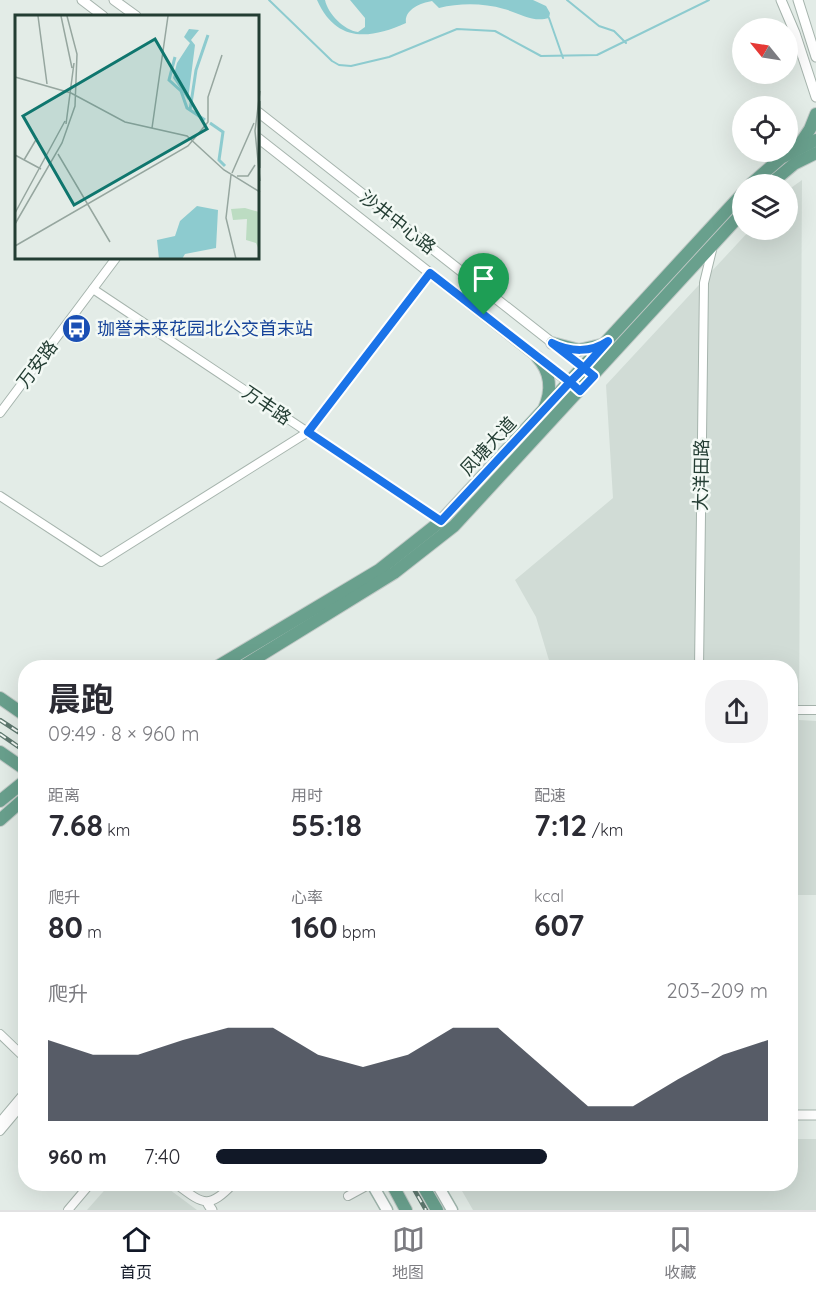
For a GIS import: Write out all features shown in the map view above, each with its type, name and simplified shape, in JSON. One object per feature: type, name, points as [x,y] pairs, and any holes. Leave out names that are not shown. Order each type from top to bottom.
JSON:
[{"type":"main road","points":[[798,145],[810,129],[816,114]]},
{"type":"main road","points":[[798,147],[816,140]]},
{"type":"main road","points":[[782,174],[794,164],[816,153]]},
{"type":"main road","points":[[762,174],[775,162]]},
{"type":"main road","points":[[794,164],[816,163]]},
{"type":"main road","name":"凤塘大道","points":[[228,660],[379,570],[441,521],[732,205]]},
{"type":"main road","name":"凤塘大道","points":[[253,660],[381,582],[431,546],[477,503],[732,225]]},
{"type":"main road","points":[[552,343],[568,349],[585,350],[608,341]]},
{"type":"main road","points":[[537,357],[547,372],[549,386],[546,403],[539,417]]},
{"type":"main road","points":[[0,698],[18,710]]},
{"type":"main road","points":[[0,752],[18,764]]},
{"type":"main road","points":[[0,801],[18,786]]},
{"type":"main road","points":[[0,820],[18,804]]},
{"type":"main road","points":[[0,820],[18,812]]},
{"type":"main road","points":[[375,1191],[387,1210]]},
{"type":"main road","points":[[396,1191],[406,1210]]},
{"type":"main road","points":[[426,1191],[437,1210]]},
{"type":"main road","points":[[441,1191],[452,1210]]},
{"type":"street","points":[[82,0],[102,15]]},
{"type":"street","points":[[114,0],[134,15]]},
{"type":"street","points":[[781,0],[795,33],[816,97]]},
{"type":"street","points":[[798,0],[816,57]]},
{"type":"street","name":"沙井中心路","points":[[260,114],[594,376]]},
{"type":"street","name":"沙井中心路","points":[[260,140],[580,391]]},
{"type":"street","name":"大洋田路","points":[[699,660],[704,284],[707,263],[717,242]]},
{"type":"street","name":"万安路","points":[[0,413],[115,260]]},
{"type":"street","points":[[0,496],[101,562],[308,432],[430,273]]},
{"type":"street","points":[[684,277],[693,276],[704,284]]},
{"type":"street","name":"万丰路","points":[[93,289],[441,521]]},
{"type":"street","points":[[798,710],[816,710]]},
{"type":"street","points":[[0,1034],[18,1051]]},
{"type":"street","points":[[0,1122],[18,1101]]},
{"type":"street","points":[[0,1131],[18,1110]]},
{"type":"street","points":[[798,1115],[816,1115]]},
{"type":"street","points":[[68,1210],[84,1191]]},
{"type":"street","points":[[185,1191],[211,1206],[225,1191]]},
{"type":"street","points":[[348,1196],[358,1191]]},
{"type":"shaded area","points":[[802,180],[799,720],[816,721],[816,895],[798,895],[798,660],[549,660],[536,617],[515,580],[613,498],[606,385],[741,240],[798,240],[798,183]]},
{"type":"shaded area","points":[[798,1139],[816,1139],[816,1210],[473,1210],[462,1191],[798,1191]]},
{"type":"shaded area","points":[[104,1191],[171,1191],[197,1210],[87,1210]]},
{"type":"water","points":[[317,0],[325,0],[329,11],[337,20],[347,28],[358,32],[365,27],[365,18],[350,0],[533,0],[546,6],[550,13],[549,18],[537,19],[504,9],[480,5],[455,5],[439,8],[432,1],[418,5],[408,14],[406,23],[392,29],[354,34],[334,24]]},
{"type":"waterway","points":[[269,0],[332,61],[339,65],[351,66],[389,57],[457,29],[495,31],[541,56],[597,55],[709,0]]},
{"type":"waterway","points":[[567,0],[599,26],[614,31],[626,43]]},
{"type":"waterway","points":[[549,18],[563,58]]},
{"type":"railway","points":[[0,720],[18,732]]},
{"type":"railway","points":[[0,734],[18,746]]},
{"type":"railway","points":[[415,1191],[426,1210]]},
{"type":"place","name":"珈誉未来花园北公交首末站","points":[[76,328]]},
{"type":"route","points":[[484,315],[430,273],[308,432],[441,521],[570,382],[580,391],[594,376],[584,368],[608,341],[585,350],[568,349],[552,343],[584,368],[570,382],[484,315]]}]
